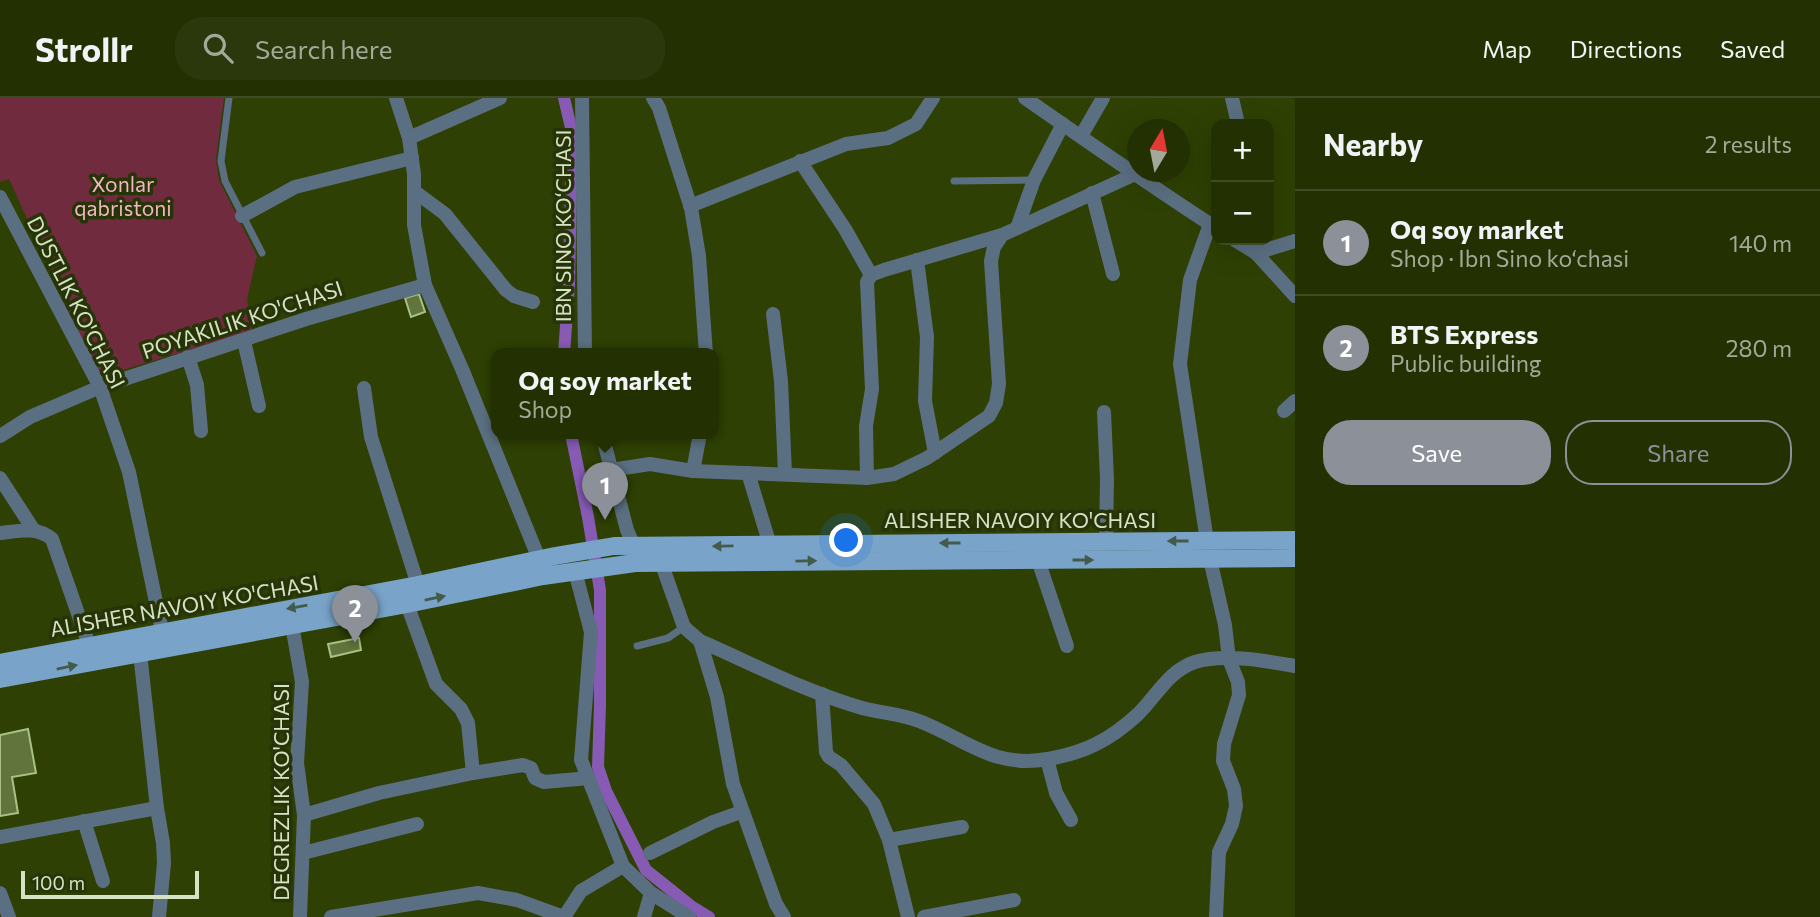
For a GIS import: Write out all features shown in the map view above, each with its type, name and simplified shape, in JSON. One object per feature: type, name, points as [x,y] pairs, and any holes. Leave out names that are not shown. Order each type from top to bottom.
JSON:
[{"type":"main road","name":"ALISHER NAVOIY KO'CHASI","points":[[661,554],[1038,560],[1209,550],[1295,540]]},
{"type":"main road","name":"ALISHER NAVOIY KO'CHASI","points":[[0,679],[408,604],[579,564],[614,547],[635,555],[770,545],[1106,542],[1295,558]]},
{"type":"main road","name":"ALISHER NAVOIY KO'CHASI","points":[[0,663],[418,585],[539,559],[615,566],[635,555]]},
{"type":"street","points":[[396,98],[409,138],[414,225],[425,285],[539,559]]},
{"type":"street","points":[[409,138],[500,98]]},
{"type":"street","name":"IBN SINO KO‘CHASI","points":[[582,98],[584,348]]},
{"type":"street","points":[[653,98],[659,108],[690,206],[699,256],[706,348]]},
{"type":"street","points":[[690,206],[846,144],[888,138],[916,124],[933,98]]},
{"type":"street","points":[[1025,98],[1081,135],[1127,170]]},
{"type":"street","points":[[1081,135],[1103,98]]},
{"type":"street","points":[[1232,98],[1237,119]]},
{"type":"street","points":[[1017,228],[1034,180],[1063,124]]},
{"type":"street","points":[[242,216],[295,187],[412,158]]},
{"type":"street","points":[[800,162],[845,229],[871,275]]},
{"type":"street","points":[[867,478],[866,426],[872,389],[866,292],[871,275],[1002,235],[1127,178]]},
{"type":"street","points":[[1144,182],[1211,225]]},
{"type":"street","points":[[414,191],[445,214],[506,290],[514,296],[533,302]]},
{"type":"street","points":[[1092,193],[1113,274]]},
{"type":"street","name":"DUSTLIK KO'CHASI","points":[[0,197],[100,387],[129,472],[162,631]]},
{"type":"street","points":[[1211,231],[1190,280],[1180,364],[1209,550],[1225,625],[1229,659],[1238,682],[1239,695],[1224,744],[1223,761],[1234,789],[1236,806],[1232,824],[1219,852],[1216,917]]},
{"type":"street","points":[[611,470],[650,464],[693,471],[867,478],[894,474],[934,453],[989,416],[996,402],[999,384],[991,261],[994,247],[1002,235]]},
{"type":"street","points":[[1295,241],[1256,247],[1295,296]]},
{"type":"street","points":[[917,260],[927,337],[925,401],[934,453]]},
{"type":"street","name":"POYAKILIK KO'CHASI","points":[[0,436],[30,417],[100,387],[306,319],[425,285]]},
{"type":"street","points":[[773,314],[781,380],[785,474]]},
{"type":"street","points":[[244,341],[259,406]]},
{"type":"street","points":[[188,357],[197,385],[201,430]]},
{"type":"street","points":[[364,388],[371,437],[418,585]]},
{"type":"street","points":[[1104,412],[1106,542]]},
{"type":"street","points":[[603,439],[635,555]]},
{"type":"street","points":[[693,471],[699,439]]},
{"type":"street","points":[[748,473],[770,545]]},
{"type":"street","points":[[0,478],[33,529]]},
{"type":"street","points":[[0,533],[33,529],[44,532],[52,539],[89,645]]},
{"type":"street","points":[[661,554],[684,627],[700,641],[822,694],[862,708],[918,721],[982,753],[1013,761],[1047,759],[1097,746],[1137,715],[1171,676],[1195,662],[1256,659],[1295,666]]},
{"type":"street","points":[[1038,560],[1067,646]]},
{"type":"street","points":[[579,564],[591,632],[581,760],[623,866],[651,893],[689,917]]},
{"type":"street","points":[[408,604],[436,684],[461,709],[468,723],[473,773]]},
{"type":"street","name":"DEGREZLIK KO'CHASI","points":[[292,625],[302,682],[297,763],[304,815],[300,917]]},
{"type":"street","points":[[700,641],[717,697],[733,784],[741,812],[776,904],[784,917]]},
{"type":"street","points":[[140,653],[164,863],[159,917]]},
{"type":"street","points":[[822,694],[826,752],[842,765],[874,804],[889,840],[908,917]]},
{"type":"street","points":[[1047,759],[1056,793],[1071,820]]},
{"type":"street","points":[[304,815],[379,793],[523,765],[531,768],[535,778],[544,782],[589,778]]},
{"type":"street","points":[[0,837],[157,808]]},
{"type":"street","points":[[650,852],[713,822],[741,812]]},
{"type":"street","points":[[84,821],[103,881]]},
{"type":"street","points":[[303,853],[417,824]]},
{"type":"street","points":[[889,840],[962,827]]},
{"type":"street","points":[[331,917],[478,893],[517,900],[542,914],[564,917],[581,891],[623,866]]},
{"type":"street","points":[[0,892],[9,917]]},
{"type":"street","points":[[644,917],[651,893]]},
{"type":"street","points":[[924,917],[1014,900]]},
{"type":"lane","points":[[229,98],[221,161],[225,181],[262,253]]},
{"type":"lane","points":[[954,181],[1034,180]]},
{"type":"lane","points":[[637,646],[668,638],[684,627]]},
{"type":"green space","name":"Xonlar qabristoni","points":[[0,98],[224,98],[216,159],[219,180],[257,256],[247,299],[252,331],[99,377],[9,179],[0,182]]},
{"type":"building","points":[[419,294],[425,312],[411,317],[405,298]]},
{"type":"building","points":[[359,638],[361,650],[331,657],[328,644]]},
{"type":"building","points":[[28,729],[36,773],[12,777],[18,813],[0,816],[0,735]]},
{"type":"waterway","points":[[564,98],[572,132],[569,285],[564,348]]},
{"type":"waterway","points":[[572,439],[600,590],[598,767],[606,791],[646,870],[709,917]]},
{"type":"place","name":"Oq soy market","points":[[605,520]]},
{"type":"place","name":"BTS Express","points":[[355,643]]}]
